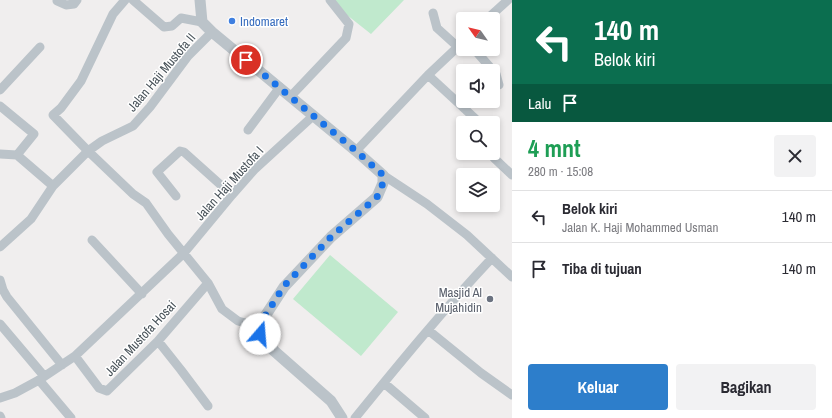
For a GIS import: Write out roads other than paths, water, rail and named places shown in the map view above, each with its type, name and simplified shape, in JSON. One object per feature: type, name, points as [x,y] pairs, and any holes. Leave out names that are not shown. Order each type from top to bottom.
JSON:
[{"type":"street","points":[[58,1],[66,5],[74,4],[77,0]]},
{"type":"street","points":[[125,0],[113,14],[81,81],[61,108],[53,115],[133,194],[146,203],[168,234],[208,283],[222,309],[238,321],[249,324],[260,324]]},
{"type":"street","points":[[133,0],[164,27],[172,26],[181,18],[202,22],[383,175],[427,204],[467,235],[512,277]]},
{"type":"street","points":[[200,0],[202,22]]},
{"type":"street","points":[[291,96],[346,38],[349,24],[330,0]]},
{"type":"street","points":[[495,12],[508,0]]},
{"type":"street","points":[[433,13],[437,28],[456,41]]},
{"type":"street","name":"Jalan Haji Mustofa II","points":[[0,247],[31,219],[53,186],[88,151],[102,141],[132,126],[150,107],[188,56],[212,32]]},
{"type":"street","points":[[0,90],[40,47]]},
{"type":"street","points":[[356,151],[428,75],[456,48]]},
{"type":"street","points":[[480,56],[487,64]]},
{"type":"street","points":[[428,75],[472,116]]},
{"type":"street","points":[[248,130],[280,87]]},
{"type":"street","points":[[0,106],[34,134],[17,154]]},
{"type":"street","name":"Jalan Haji Mustofa I","points":[[0,398],[15,393],[42,378],[75,356],[184,253],[254,170],[313,116]]},
{"type":"street","points":[[176,196],[157,172],[180,151],[184,152],[232,195]]},
{"type":"street","points":[[0,154],[17,154],[53,186]]},
{"type":"street","points":[[496,160],[512,176]]},
{"type":"street","points":[[342,418],[331,401],[264,342],[260,334],[260,324],[284,286],[331,237],[377,197],[383,183],[383,175]]},
{"type":"street","points":[[92,240],[142,294]]},
{"type":"street","points":[[355,418],[423,335],[492,258]]},
{"type":"street","points":[[0,280],[7,297],[62,365]]},
{"type":"street","name":"Jalan Mustofa Hosai","points":[[75,356],[99,388],[107,391],[158,341],[208,283]]},
{"type":"street","points":[[0,324],[71,418]]},
{"type":"street","points":[[428,330],[481,373],[512,395]]},
{"type":"street","points":[[158,341],[208,406]]},
{"type":"street","points":[[384,383],[425,418]]},
{"type":"place","name":"Indomaret","points":[[232,21]]},
{"type":"place","name":"Masjid Al Mujahidin","points":[[490,299]]}]
